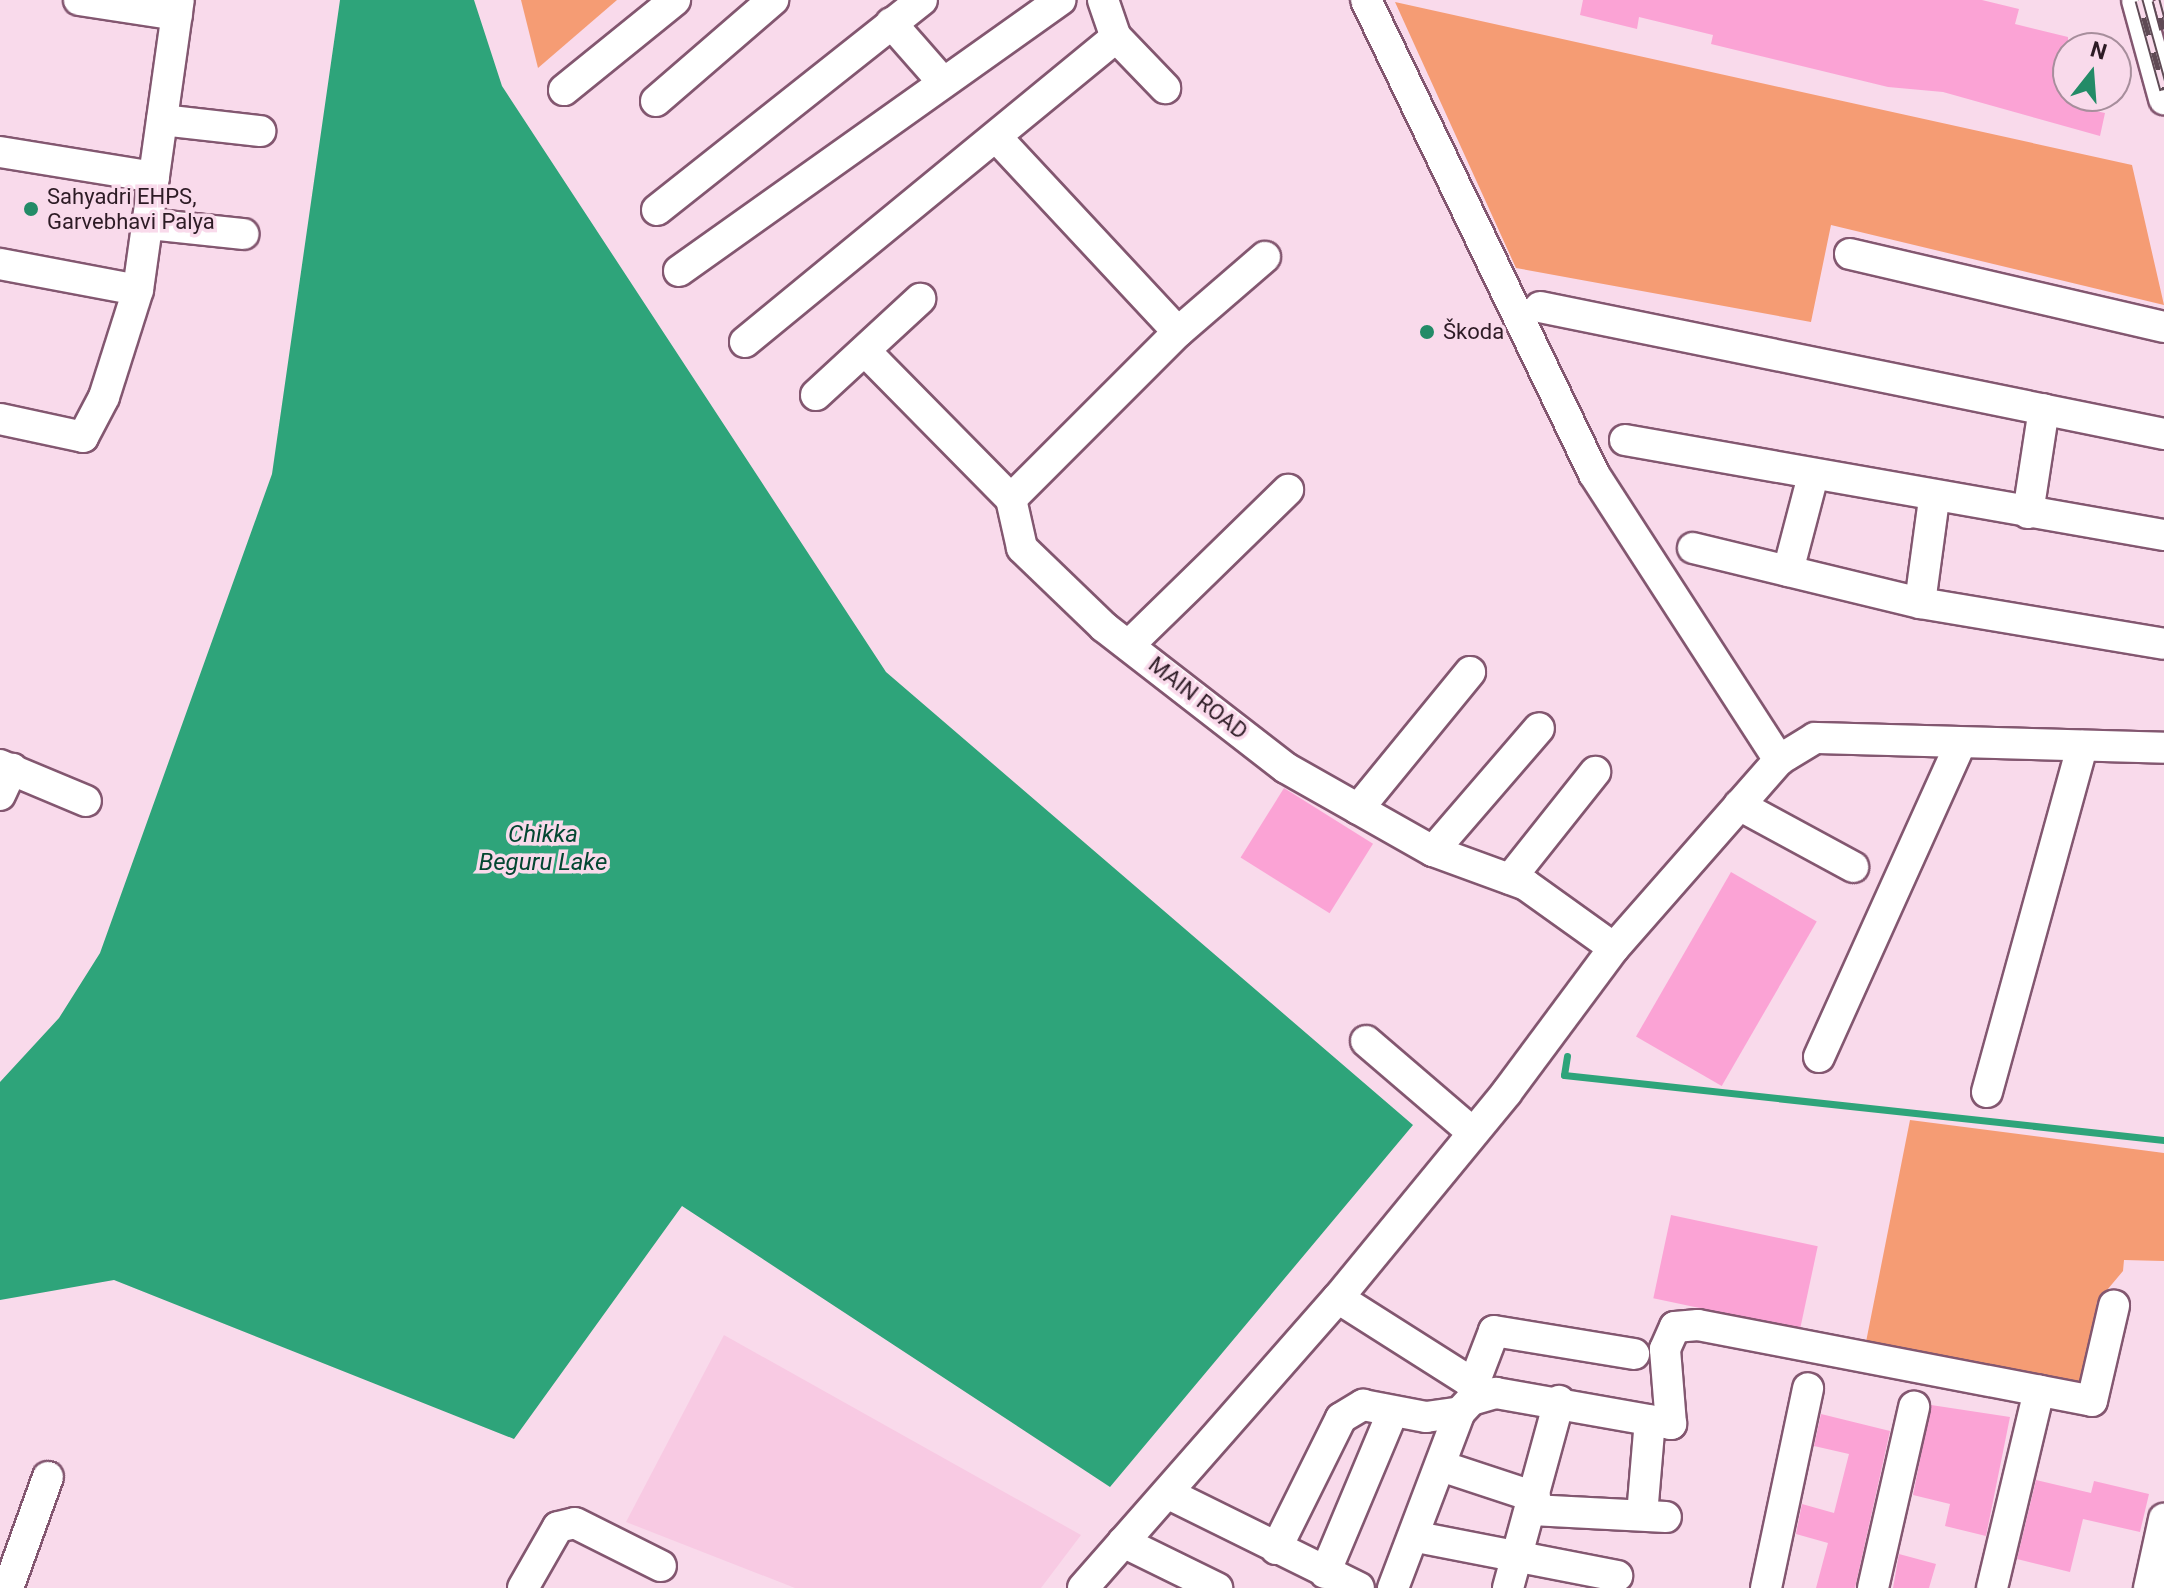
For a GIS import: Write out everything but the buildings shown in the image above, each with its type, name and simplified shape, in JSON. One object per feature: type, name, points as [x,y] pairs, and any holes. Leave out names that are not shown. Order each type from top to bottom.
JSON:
[{"type":"street","points":[[0,419],[83,437],[138,290],[178,7],[79,0]]},
{"type":"street","points":[[564,90],[675,0]]},
{"type":"street","points":[[656,101],[773,0]]},
{"type":"street","points":[[657,210],[922,0]]},
{"type":"street","points":[[679,271],[941,80],[1060,0]]},
{"type":"street","points":[[1103,0],[1116,37],[1165,88]]},
{"type":"street","points":[[1366,0],[1594,474],[1779,760]]},
{"type":"street","points":[[2137,0],[2164,99]]},
{"type":"street","points":[[891,23],[941,80]]},
{"type":"street","points":[[745,342],[999,140],[1116,37]]},
{"type":"street","points":[[162,120],[260,131]]},
{"type":"street","points":[[999,140],[1178,332]]},
{"type":"street","points":[[0,152],[154,177]]},
{"type":"street","points":[[148,224],[243,234]]},
{"type":"street","points":[[1850,254],[2164,327]]},
{"type":"street","points":[[867,353],[1011,499],[1178,332],[1265,257]]},
{"type":"street","points":[[0,264],[138,290]]},
{"type":"street","points":[[816,395],[867,353],[920,299]]},
{"type":"street","points":[[1540,307],[2164,434]]},
{"type":"street","points":[[2028,513],[2044,409]]},
{"type":"street","points":[[1625,440],[1934,499],[2164,535]]},
{"type":"street","points":[[1788,571],[1813,476]]},
{"type":"street","points":[[1130,644],[1288,490]]},
{"type":"street","name":"MAIN ROAD","points":[[1011,499],[1022,548],[1130,644],[1286,768],[1433,851],[1510,879],[1614,948]]},
{"type":"street","points":[[1920,603],[1934,499]]},
{"type":"street","points":[[1693,548],[1920,603],[2164,644]]},
{"type":"street","points":[[1358,809],[1470,672]]},
{"type":"street","points":[[1433,851],[1539,728]]},
{"type":"street","points":[[1083,1588],[1338,1298],[1614,948],[1779,760],[1815,738],[2164,748]]},
{"type":"street","points":[[1819,1057],[1960,744]]},
{"type":"street","points":[[1987,1092],[2082,746]]},
{"type":"street","points":[[1510,879],[1595,772]]},
{"type":"street","points":[[4,776],[86,801]]},
{"type":"street","points":[[1739,805],[1853,867]]},
{"type":"street","points":[[1366,1041],[1471,1131]]},
{"type":"street","points":[[1338,1298],[1467,1380],[1476,1378],[1494,1331],[1634,1354]]},
{"type":"street","points":[[1393,1588],[1417,1537],[1460,1412],[1471,1400],[1496,1393],[1559,1401],[1671,1424],[1665,1349],[1675,1327],[1698,1325],[2092,1401],[2114,1306]]},
{"type":"street","points":[[1766,1588],[1808,1388]]},
{"type":"street","points":[[1992,1588],[2039,1391]]},
{"type":"street","points":[[1508,1588],[1521,1556],[1559,1401]]},
{"type":"street","points":[[1276,1549],[1341,1418],[1363,1405],[1392,1414],[1460,1412]]},
{"type":"street","points":[[1873,1588],[1914,1407]]},
{"type":"street","points":[[1325,1573],[1392,1414]]},
{"type":"street","points":[[1441,1466],[1534,1503],[1654,1516],[1650,1420]]},
{"type":"street","points":[[8,1588],[48,1477]]},
{"type":"street","points":[[1167,1493],[1359,1588]]},
{"type":"street","points":[[2149,1588],[2164,1519]]},
{"type":"street","points":[[523,1588],[558,1527],[575,1523],[661,1566]]},
{"type":"street","points":[[1417,1537],[1617,1576]]},
{"type":"street","points":[[1123,1542],[1203,1585]]},
{"type":"shaded area","points":[[521,0],[617,0],[538,68]]},
{"type":"shaded area","points":[[1395,2],[2132,165],[2164,305],[1831,225],[1811,322],[1516,268]]},
{"type":"shaded area","points":[[1910,1120],[2164,1153],[2164,1261],[2124,1260],[2123,1271],[2097,1302],[2084,1388],[1865,1347]]},
{"type":"shaded area","points":[[724,1335],[1081,1535],[1041,1588],[795,1588],[626,1522]]},
{"type":"water","name":"Chikka Beguru Lake","points":[[340,0],[474,0],[502,86],[886,672],[1413,1125],[1110,1487],[682,1206],[514,1439],[114,1280],[0,1300],[0,1082],[59,1018],[100,953],[272,474]]},
{"type":"waterway","points":[[1567,1056],[1564,1075],[2164,1140]]},
{"type":"railway","points":[[2139,0],[2164,90]]},
{"type":"railway","points":[[2156,0],[2164,29]]},
{"type":"place","name":"Sahyadri EHPS, Garvebhavi Palya","points":[[31,209]]},
{"type":"place","name":"Škoda","points":[[1427,332]]}]
